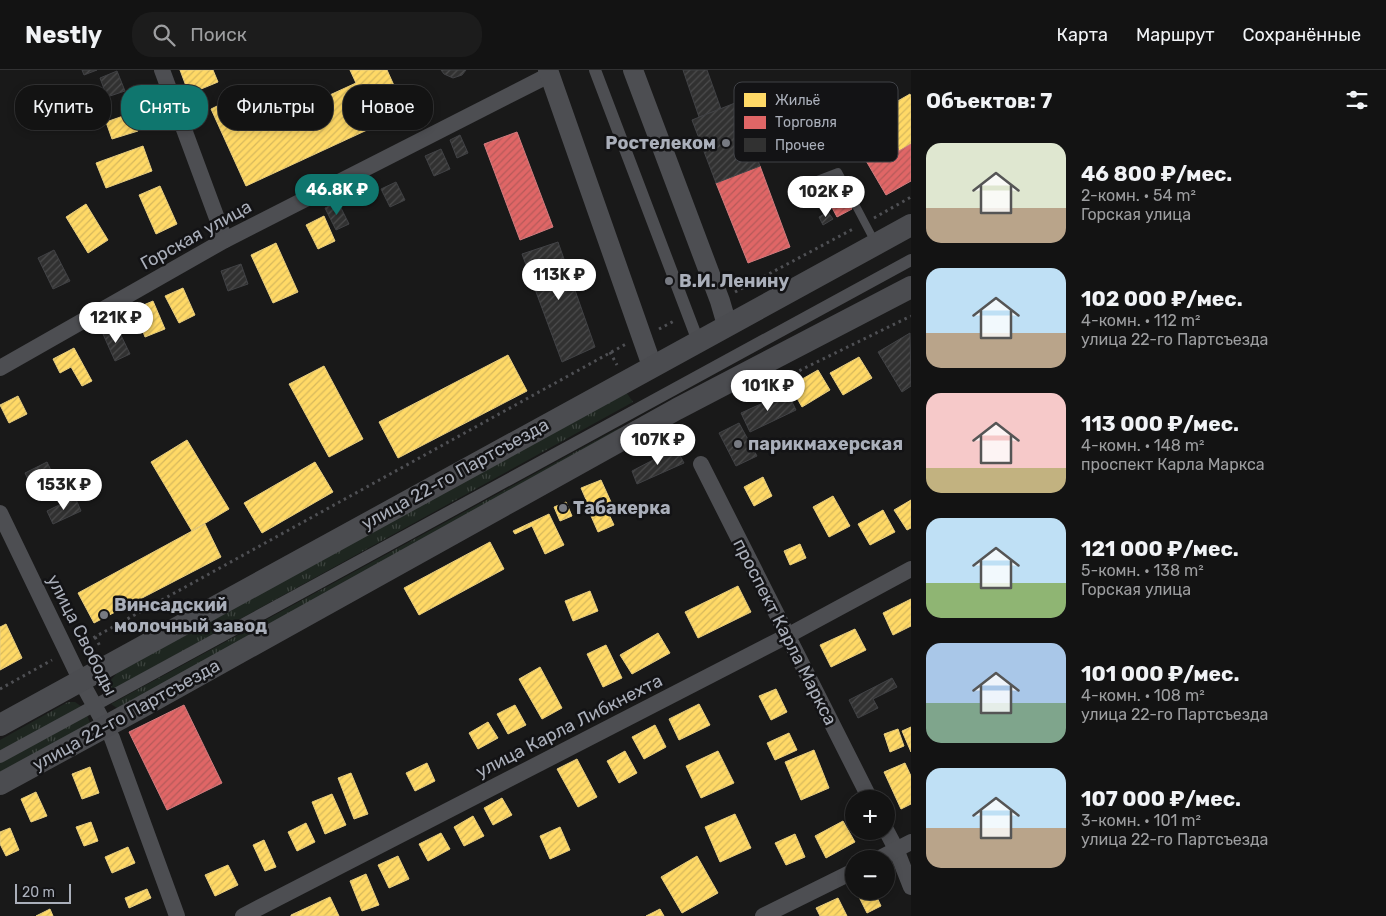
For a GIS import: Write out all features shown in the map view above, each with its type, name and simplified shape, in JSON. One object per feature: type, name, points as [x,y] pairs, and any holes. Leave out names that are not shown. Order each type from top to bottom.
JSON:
[{"type":"main road","name":"улица 22-го Партсъезда","points":[[0,725],[911,224]]},
{"type":"main road","name":"улица 22-го Партсъезда","points":[[0,784],[677,410],[911,287]]},
{"type":"street","points":[[162,70],[225,240]]},
{"type":"street","points":[[596,70],[698,341]]},
{"type":"street","points":[[633,70],[720,300],[727,325]]},
{"type":"street","points":[[548,72],[652,366]]},
{"type":"street","name":"Горская улица","points":[[0,368],[225,240],[548,72]]},
{"type":"street","points":[[0,757],[911,260]]},
{"type":"street","name":"проспект Карла Маркса","points":[[701,464],[865,790]]},
{"type":"street","name":"улица Свободы","points":[[0,513],[67,653],[112,738],[177,916]]},
{"type":"street","name":"улица Карла Либкнехта","points":[[243,916],[787,636],[911,568]]},
{"type":"street","points":[[891,840],[911,887]]},
{"type":"street","points":[[896,850],[911,842]]},
{"type":"street","points":[[763,916],[845,875]]},
{"type":"lane","points":[[799,187],[838,172],[876,244]]},
{"type":"path","points":[[720,300],[911,198]]},
{"type":"path","points":[[0,689],[610,352],[688,314]]},
{"type":"green space","points":[[626,392],[633,402],[106,693],[111,680],[117,673]]},
{"type":"green space","points":[[637,427],[120,710],[111,704],[619,428]]},
{"type":"green space","points":[[68,702],[75,702],[82,707],[0,752],[0,740]]},
{"type":"green space","points":[[87,715],[90,723],[0,774],[0,763]]},
{"type":"building: Жильё","points":[[180,70],[213,70],[218,82],[208,86],[186,85]]},
{"type":"building: Жильё","points":[[350,70],[387,70],[394,85],[352,85],[356,83]]},
{"type":"building: Жильё","points":[[343,89],[343,130],[367,130],[246,186],[221,130],[333,130],[333,94]]},
{"type":"building: Жильё","points":[[910,94],[911,144],[899,151],[898,148],[898,101]]},
{"type":"building: Жильё","points":[[218,106],[218,124],[211,109]]},
{"type":"building: Жильё","points":[[121,117],[121,130],[138,131],[112,139],[109,130],[111,130],[111,120]]},
{"type":"building: Жильё","points":[[143,146],[152,171],[106,188],[96,163]]},
{"type":"building: Жильё","points":[[160,186],[177,224],[156,234],[139,195]]},
{"type":"building: Жильё","points":[[86,204],[108,240],[88,253],[66,217]]},
{"type":"building: Жильё","points":[[324,216],[335,241],[318,249],[306,225]]},
{"type":"building: Жильё","points":[[276,243],[298,292],[273,303],[251,255]]},
{"type":"building: Жильё","points":[[183,288],[195,315],[179,323],[165,296]]},
{"type":"building: Жильё","points":[[153,301],[165,329],[145,337],[134,309]]},
{"type":"building: Жильё","points":[[74,348],[92,381],[82,386],[71,367],[60,373],[53,359]]},
{"type":"building: Жильё","points":[[508,355],[527,391],[398,458],[379,422]]},
{"type":"building: Жильё","points":[[859,357],[872,378],[843,395],[830,373]]},
{"type":"building: Жильё","points":[[324,366],[363,439],[329,457],[289,384]]},
{"type":"building: Жильё","points":[[818,370],[830,390],[802,407],[790,386]]},
{"type":"building: Жильё","points":[[18,396],[27,414],[9,423],[0,405]]},
{"type":"building: Жильё","points":[[187,440],[229,509],[192,531],[151,462]]},
{"type":"building: Жильё","points":[[315,462],[333,492],[262,533],[244,503]]},
{"type":"building: Жильё","points":[[763,477],[772,496],[754,506],[744,487]]},
{"type":"building: Жильё","points":[[601,480],[611,502],[591,511],[581,488]]},
{"type":"building: Жильё","points":[[833,496],[850,526],[829,537],[813,507]]},
{"type":"building: Жильё","points":[[911,500],[911,528],[907,530],[894,510]]},
{"type":"building: Жильё","points":[[566,502],[572,516],[560,521],[554,507]]},
{"type":"building: Жильё","points":[[607,510],[614,525],[598,532],[591,516]]},
{"type":"building: Жильё","points":[[883,510],[895,532],[870,545],[858,524]]},
{"type":"building: Жильё","points":[[549,514],[564,545],[545,554],[532,526],[515,534],[513,531]]},
{"type":"building: Жильё","points":[[205,524],[221,557],[94,623],[78,593]]},
{"type":"building: Жильё","points":[[490,542],[504,569],[419,615],[404,588]]},
{"type":"building: Жильё","points":[[800,544],[806,558],[790,565],[784,551]]},
{"type":"building: Жильё","points":[[738,586],[751,612],[698,638],[685,612]]},
{"type":"building: Жильё","points":[[590,591],[598,611],[573,621],[565,601]]},
{"type":"building: Жильё","points":[[911,599],[911,626],[893,635],[883,613]]},
{"type":"building: Жильё","points":[[6,624],[22,658],[0,670],[0,627]]},
{"type":"building: Жильё","points":[[855,629],[866,650],[831,667],[820,645]]},
{"type":"building: Жильё","points":[[658,633],[670,653],[632,674],[620,655]]},
{"type":"building: Жильё","points":[[606,645],[622,678],[603,687],[587,654]]},
{"type":"building: Жильё","points":[[540,667],[562,708],[542,719],[519,679]]},
{"type":"building: Жильё","points":[[776,689],[787,712],[771,720],[759,696]]},
{"type":"building: Жильё","points":[[699,704],[710,725],[679,740],[669,719]]},
{"type":"building: Жильё","points":[[515,705],[526,725],[508,734],[497,714]]},
{"type":"building: Жильё","points":[[488,722],[498,738],[478,749],[469,733]]},
{"type":"building: Жильё","points":[[655,725],[666,747],[644,759],[632,737]]},
{"type":"building: Жильё","points":[[911,727],[911,752],[902,731]]},
{"type":"building: Жильё","points":[[898,729],[904,746],[890,752],[884,734]]},
{"type":"building: Жильё","points":[[789,733],[797,750],[775,760],[767,743]]},
{"type":"building: Жильё","points":[[814,750],[829,788],[801,800],[785,762]]},
{"type":"building: Жильё","points":[[625,751],[637,773],[619,783],[607,761]]},
{"type":"building: Жильё","points":[[718,751],[734,783],[701,798],[686,766]]},
{"type":"building: Жильё","points":[[577,759],[597,797],[578,807],[557,769]]},
{"type":"building: Жильё","points":[[427,763],[435,781],[415,791],[406,773]]},
{"type":"building: Жильё","points":[[905,763],[911,776],[911,804],[901,809],[895,796],[895,790],[892,790],[884,772]]},
{"type":"building: Жильё","points":[[90,767],[99,793],[82,799],[72,774]]},
{"type":"building: Жильё","points":[[351,773],[368,814],[354,819],[338,778]]},
{"type":"building: Жильё","points":[[36,792],[47,816],[31,822],[21,799]]},
{"type":"building: Жильё","points":[[332,794],[346,825],[325,834],[312,802]]},
{"type":"building: Жильё","points":[[502,798],[512,815],[493,825],[484,808]]},
{"type":"building: Жильё","points":[[735,814],[751,848],[720,862],[705,827]]},
{"type":"building: Жильё","points":[[473,816],[484,836],[464,846],[454,827]]},
{"type":"building: Жильё","points":[[843,821],[845,824],[845,840],[854,840],[855,842],[826,858],[815,836]]},
{"type":"building: Жильё","points":[[91,822],[98,841],[84,846],[76,827]]},
{"type":"building: Жильё","points":[[306,823],[315,842],[297,851],[288,832]]},
{"type":"building: Жильё","points":[[560,827],[570,850],[550,859],[540,836]]},
{"type":"building: Жильё","points":[[10,828],[19,850],[6,856],[0,844],[0,832]]},
{"type":"building: Жильё","points":[[441,833],[450,849],[428,861],[419,844]]},
{"type":"building: Жильё","points":[[795,834],[805,857],[786,865],[775,843]]},
{"type":"building: Жильё","points":[[264,840],[276,867],[265,871],[253,845]]},
{"type":"building: Жильё","points":[[128,847],[135,863],[112,873],[105,857]]},
{"type":"building: Жильё","points":[[398,856],[409,879],[389,888],[378,865]]},
{"type":"building: Жильё","points":[[697,856],[718,893],[682,913],[661,877]]},
{"type":"building: Жильё","points":[[228,865],[238,885],[215,896],[205,875]]},
{"type":"building: Жильё","points":[[366,874],[379,905],[362,911],[350,881]]},
{"type":"building: Жильё","points":[[147,889],[151,898],[129,908],[125,898]]},
{"type":"building: Жильё","points":[[330,897],[339,916],[291,916],[291,915]]},
{"type":"building: Жильё","points":[[838,898],[847,916],[820,916],[816,908]]},
{"type":"building: Жильё","points":[[860,900],[878,900],[881,906],[867,913]]},
{"type":"building: Жильё","points":[[50,909],[53,916],[36,916]]},
{"type":"building: Жильё","points":[[660,909],[664,916],[646,916]]},
{"type":"building: Торговля","points":[[517,132],[553,227],[520,240],[484,144]]},
{"type":"building: Торговля","points":[[911,144],[911,181],[886,195],[867,162],[898,162],[898,148],[899,151]]},
{"type":"building: Торговля","points":[[760,166],[790,247],[748,263],[716,183]]},
{"type":"building: Торговля","points":[[843,192],[852,209],[837,217],[828,200]]},
{"type":"building: Торговля","points":[[184,705],[222,783],[167,810],[129,732]]},
{"type":"building: Прочее","points":[[82,70],[97,70],[84,75]]},
{"type":"building: Прочее","points":[[441,70],[466,70],[462,75],[453,78],[444,74]]},
{"type":"building: Прочее","points":[[683,70],[707,70],[721,109],[699,117]]},
{"type":"building: Прочее","points":[[117,71],[123,85],[121,85],[121,92],[111,96],[111,85],[103,85],[100,78]]},
{"type":"building: Прочее","name":"Ростелеком","points":[[734,103],[734,162],[758,162],[760,166],[716,183],[692,120]]},
{"type":"building: Прочее","points":[[460,135],[468,153],[457,158],[450,140]]},
{"type":"building: Прочее","points":[[441,149],[450,169],[434,176],[425,156]]},
{"type":"building: Прочее","points":[[396,182],[405,200],[390,207],[381,189]]},
{"type":"building: Прочее","points":[[338,202],[349,224],[336,230],[325,208]]},
{"type":"building: Прочее","points":[[828,212],[833,219],[823,225],[819,217]]},
{"type":"building: Прочее","points":[[558,242],[595,347],[562,362],[522,254]]},
{"type":"building: Прочее","points":[[54,250],[70,281],[53,289],[38,258]]},
{"type":"building: Прочее","points":[[241,264],[248,284],[228,291],[221,271]]},
{"type":"building: Прочее","points":[[117,327],[130,354],[115,361],[103,334]]},
{"type":"building: Прочее","points":[[910,333],[911,386],[902,392],[878,352]]},
{"type":"building: Прочее","points":[[787,392],[796,410],[750,432],[741,413]]},
{"type":"building: Прочее","name":"парикмахерская","points":[[739,423],[757,456],[736,466],[719,433]]},
{"type":"building: Прочее","points":[[676,448],[684,463],[637,484],[632,471]]},
{"type":"building: Прочее","points":[[47,462],[59,487],[37,498],[25,473]]},
{"type":"building: Прочее","points":[[75,497],[81,511],[53,524],[47,511]]},
{"type":"building: Прочее","points":[[892,678],[897,687],[873,699],[878,708],[858,718],[849,700]]},
{"type":"place","name":"Ростелеком","points":[[726,143]]},
{"type":"place","name":"В.И. Ленину","points":[[669,281]]},
{"type":"place","name":"парикмахерская","points":[[738,444]]},
{"type":"place","name":"Табакерка","points":[[563,508]]},
{"type":"place","name":"Винсадский молочный завод","points":[[104,615]]}]
